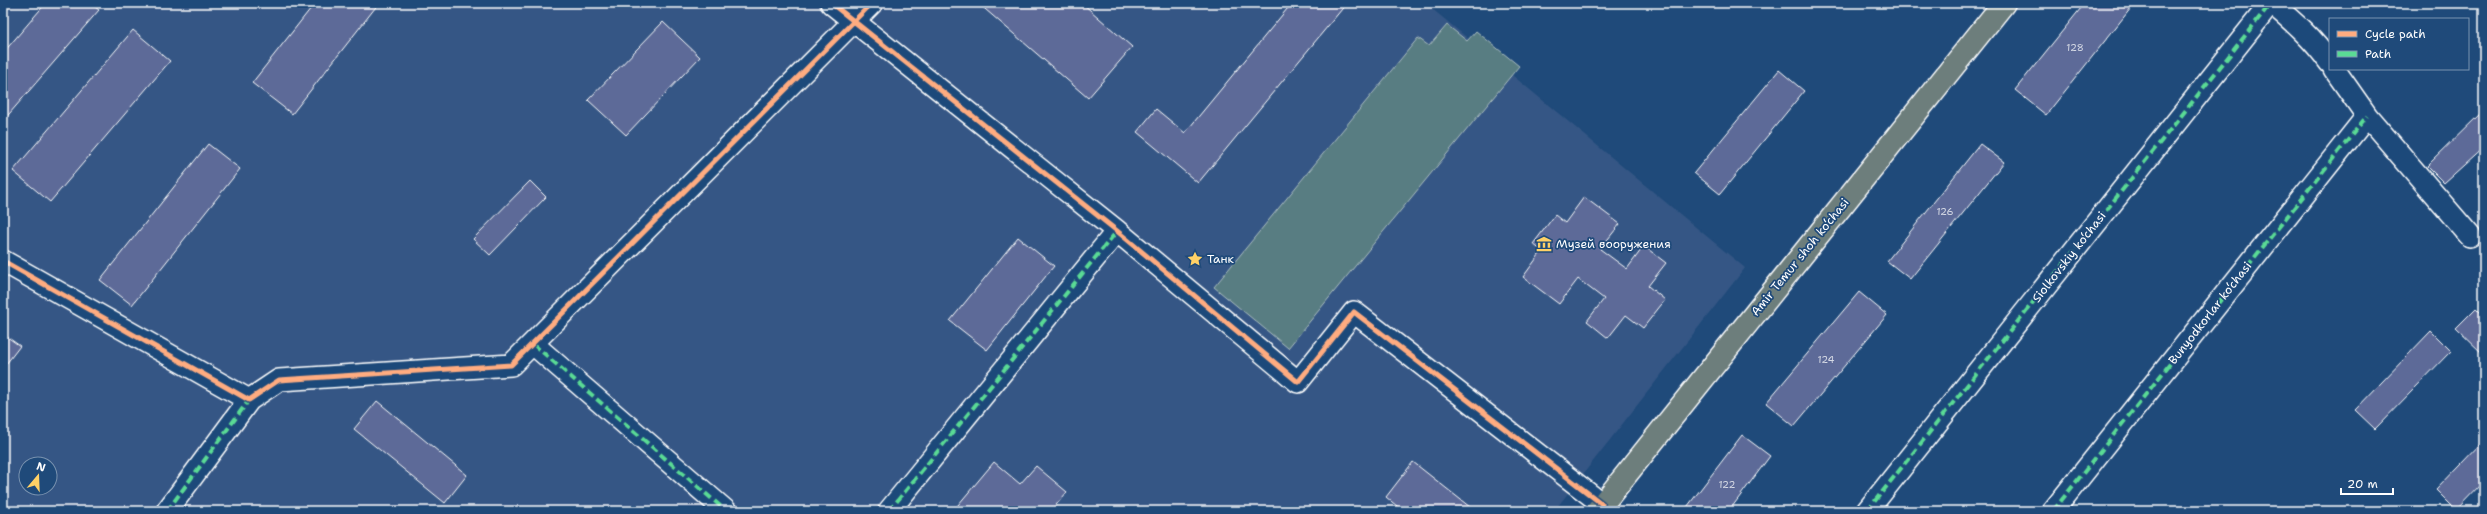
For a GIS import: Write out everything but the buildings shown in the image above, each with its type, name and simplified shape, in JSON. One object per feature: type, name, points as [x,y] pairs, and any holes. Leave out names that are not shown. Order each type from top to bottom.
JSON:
[{"type":"main road","name":"Amir Temur shoh ko‘chasi","points":[[1599,508],[2004,3]]},
{"type":"street","points":[[830,3],[1117,231],[1298,382],[1354,312],[1599,508]]},
{"type":"street","points":[[166,511],[249,400],[279,380],[511,366],[872,3]]},
{"type":"street","points":[[2271,3],[2293,19],[2317,45],[2329,62]]},
{"type":"street","name":"Siolkovskiy ko‘chasi","points":[[1867,511],[2271,3]]},
{"type":"street","points":[[2335,70],[2367,116],[2470,236]]},
{"type":"street","name":"Bunyodkorlar ko‘chasi","points":[[2053,511],[2367,116]]},
{"type":"street","points":[[889,511],[1117,231]]},
{"type":"street","points":[[3,261],[249,400]]},
{"type":"street","points":[[533,344],[726,511]]},
{"type":"shaded area","points":[[3,3],[1425,3],[1745,268],[1554,511],[3,511]]},
{"type":"green space","points":[[1447,25],[1467,41],[1476,31],[1519,66],[1288,348],[1214,287],[1418,38],[1429,46]]},
{"type":"marked path","points":[[1867,511],[2271,3]]},
{"type":"marked path","points":[[2053,511],[2367,116]]},
{"type":"marked path","points":[[889,511],[1117,231]]},
{"type":"marked path","points":[[533,344],[726,511]]},
{"type":"marked path","points":[[167,511],[249,400]]},
{"type":"cycle path","points":[[831,3],[1117,231],[1298,382],[1354,312],[1602,504]]},
{"type":"cycle path","points":[[3,261],[249,400],[279,380],[511,365],[872,3]]},
{"type":"place","name":"Музей вооружения","points":[[1544,244]]},
{"type":"place","name":"Танк","points":[[1195,259]]}]
